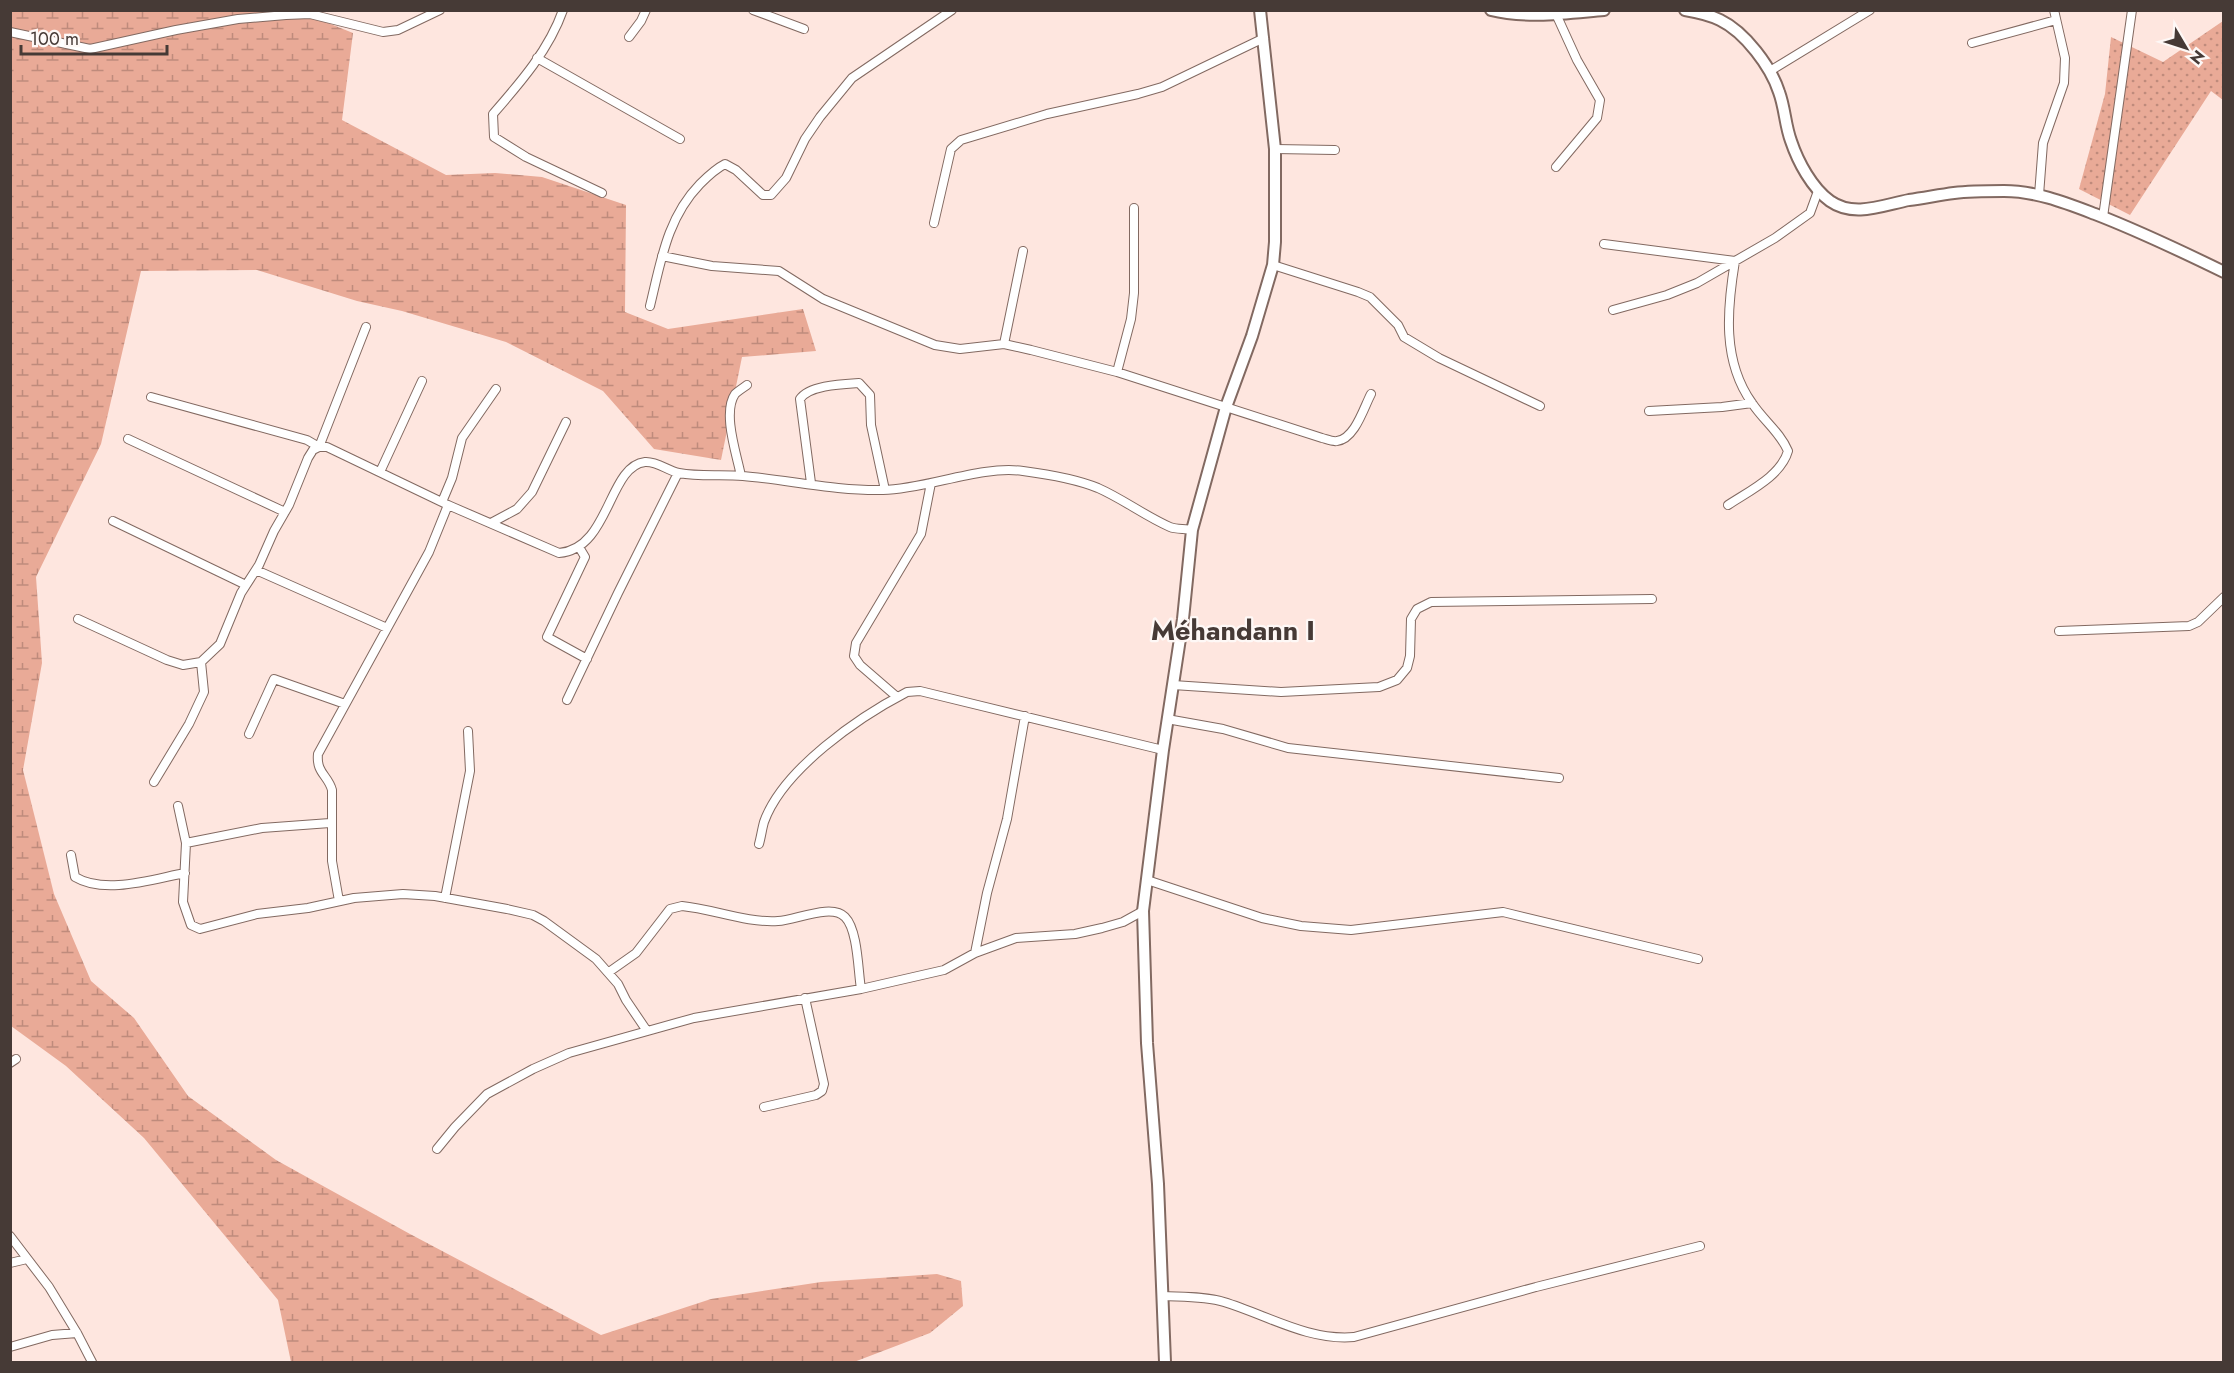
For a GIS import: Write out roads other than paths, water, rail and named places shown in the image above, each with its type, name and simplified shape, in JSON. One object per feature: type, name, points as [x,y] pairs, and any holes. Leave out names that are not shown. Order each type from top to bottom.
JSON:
[{"type":"street","points":[[10,32],[90,49],[238,19],[286,15],[310,14],[382,32],[399,30],[440,10]]},
{"type":"street","points":[[563,10],[557,27],[526,75],[493,114],[494,137],[526,157],[602,193]]},
{"type":"street","points":[[629,37],[646,10]]},
{"type":"street","points":[[753,10],[804,29]]},
{"type":"street","points":[[650,306],[674,218],[686,198],[716,169],[725,164],[736,170],[763,195],[771,195],[786,178],[805,139],[820,117],[852,78],[952,10]]},
{"type":"street","points":[[1166,1362],[1158,1184],[1147,1043],[1143,911],[1167,718],[1183,619],[1192,530],[1226,407],[1256,326],[1273,265],[1275,149],[1260,10]]},
{"type":"street","points":[[1491,10],[1505,14],[1556,14],[1604,10]]},
{"type":"street","points":[[1685,10],[1704,13],[1721,20],[1741,36],[1770,71],[1780,93],[1791,142],[1818,191],[1832,202],[1852,209],[1873,209],[1956,193],[2006,191],[2039,195],[2158,239],[2223,272]]},
{"type":"street","points":[[1770,71],[1870,10]]},
{"type":"street","points":[[2039,195],[2043,143],[2064,83],[2065,58],[2054,10]]},
{"type":"street","points":[[2103,217],[2132,10]]},
{"type":"street","points":[[1556,14],[1577,60],[1600,100],[1597,118],[1556,167]]},
{"type":"street","points":[[1972,43],[2056,21]]},
{"type":"street","points":[[934,223],[951,149],[961,140],[1047,114],[1162,87],[1264,38]]},
{"type":"street","points":[[537,58],[680,139]]},
{"type":"street","points":[[1275,149],[1335,150]]},
{"type":"street","points":[[1613,310],[1667,295],[1696,283],[1775,238],[1810,213],[1818,191]]},
{"type":"street","points":[[1117,372],[1131,319],[1134,208]]},
{"type":"street","points":[[1604,244],[1735,261]]},
{"type":"street","points":[[1004,344],[1023,251]]},
{"type":"street","points":[[662,256],[712,266],[779,271],[823,299],[935,345],[960,349],[1004,344],[1117,372],[1337,441],[1346,437],[1353,429],[1371,394]]},
{"type":"street","points":[[1728,505],[1777,471],[1788,451],[1784,441],[1752,403],[1736,374],[1729,336],[1728,300],[1735,261]]},
{"type":"street","points":[[1273,265],[1358,291],[1370,297],[1398,326],[1404,337],[1439,358],[1540,406]]},
{"type":"street","points":[[319,447],[366,327]]},
{"type":"street","points":[[380,472],[422,381]]},
{"type":"street","points":[[811,483],[800,399],[804,393],[812,389],[859,383],[870,395],[871,425],[885,490]]},
{"type":"street","points":[[741,476],[729,418],[731,404],[736,393],[747,386]]},
{"type":"street","points":[[339,901],[332,861],[330,823],[332,790],[331,785],[318,768],[318,754],[429,552],[445,504],[462,438],[496,389]]},
{"type":"street","points":[[151,397],[307,440],[319,447]]},
{"type":"street","points":[[1649,411],[1752,403]]},
{"type":"street","points":[[491,523],[516,509],[532,492],[566,422]]},
{"type":"street","points":[[128,439],[285,512]]},
{"type":"street","points":[[78,619],[167,660],[183,665],[201,662],[220,644],[246,585],[256,570],[299,484],[308,458],[313,450],[319,447],[327,447],[445,504],[559,553],[570,552],[590,538],[618,485],[632,467],[644,462],[652,462],[678,473],[741,476],[885,490],[997,471],[1021,470],[1095,487],[1128,502],[1171,528],[1192,530]]},
{"type":"street","points":[[567,700],[658,509],[678,473]]},
{"type":"street","points":[[897,697],[860,664],[854,656],[856,643],[921,534],[932,483]]},
{"type":"street","points":[[113,521],[246,585]]},
{"type":"street","points":[[579,547],[585,557],[547,638],[587,658]]},
{"type":"street","points":[[256,570],[387,628]]},
{"type":"street","points":[[2059,631],[2189,626],[2198,622],[2223,597]]},
{"type":"street","points":[[1173,685],[1281,692],[1379,687],[1397,680],[1407,668],[1410,656],[1411,619],[1417,609],[1431,602],[1652,600]]},
{"type":"street","points":[[154,782],[189,724],[204,692],[201,662]]},
{"type":"street","points":[[249,734],[274,678],[345,704]]},
{"type":"street","points":[[759,844],[765,821],[777,799],[796,773],[819,750],[907,692],[920,691],[1163,750]]},
{"type":"street","points":[[975,953],[987,893],[1006,819],[1025,716]]},
{"type":"street","points":[[1167,718],[1223,729],[1288,748],[1559,778]]},
{"type":"street","points":[[445,898],[470,771],[468,731]]},
{"type":"street","points":[[178,807],[186,843],[183,902],[191,925],[200,929],[257,914],[308,908],[339,901],[404,894],[445,898],[533,915],[596,958],[609,972],[647,1031]]},
{"type":"street","points":[[186,843],[262,828],[330,823]]},
{"type":"street","points":[[70,855],[75,878],[86,884],[112,886],[185,873]]},
{"type":"street","points":[[1147,880],[1262,918],[1301,926],[1350,930],[1503,912],[1698,959]]},
{"type":"street","points":[[609,972],[636,953],[670,909],[682,906],[755,920],[778,921],[840,912],[853,928],[861,989]]},
{"type":"street","points":[[437,1149],[455,1126],[487,1094],[569,1053],[694,1018],[861,989],[944,970],[975,953],[1016,938],[1075,934],[1123,922],[1143,911]]},
{"type":"street","points":[[765,1107],[816,1095],[822,1091],[824,1084],[805,998]]},
{"type":"street","points":[[10,1236],[50,1287],[92,1362]]},
{"type":"street","points":[[1163,1296],[1221,1301],[1317,1336],[1336,1339],[1354,1337],[1536,1287],[1700,1246]]},
{"type":"street","points":[[10,1263],[27,1258]]},
{"type":"street","points":[[10,1347],[52,1335],[77,1333]]},
{"type":"district","name":"Méhandann I","points":[[1233,630]]}]
